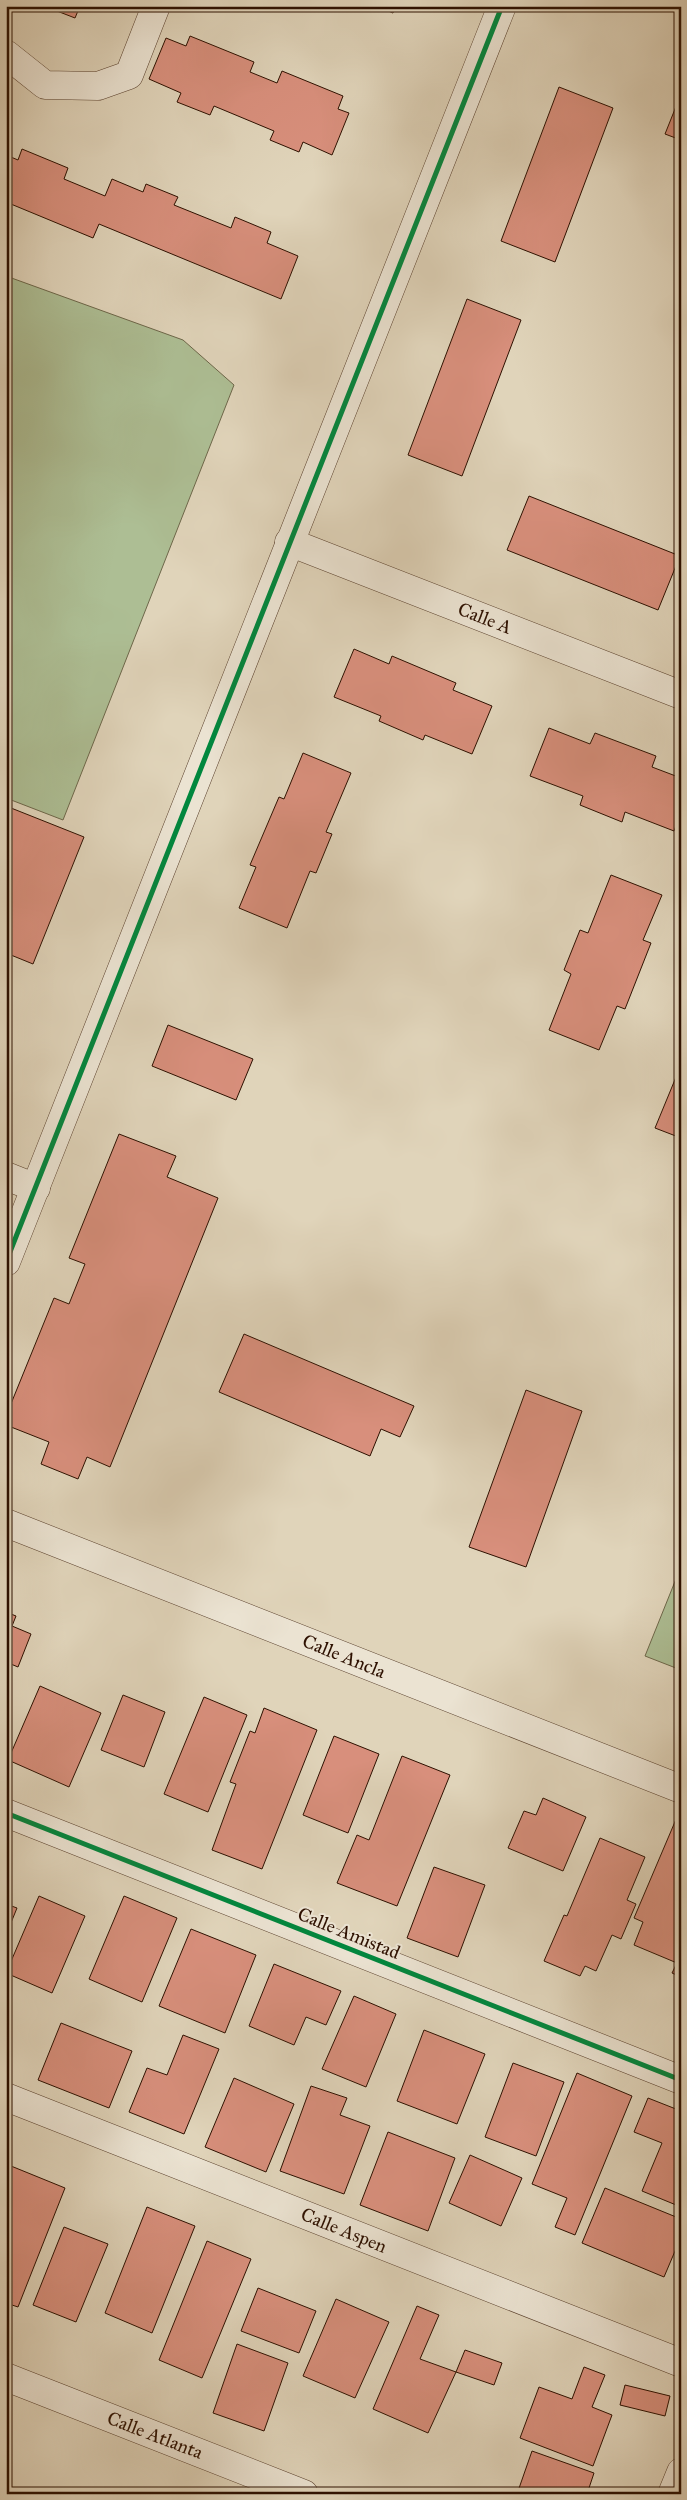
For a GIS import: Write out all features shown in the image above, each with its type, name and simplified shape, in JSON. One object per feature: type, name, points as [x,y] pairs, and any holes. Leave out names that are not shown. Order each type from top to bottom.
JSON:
[{"type":"street","points":[[6,54],[45,85],[98,86],[129,75],[156,6]]},
{"type":"street","points":[[6,1262],[502,6]]},
{"type":"street","name":"Calle A","points":[[289,542],[681,694]]},
{"type":"street","points":[[6,1176],[36,1188]]},
{"type":"street","name":"Calle Ancla","points":[[6,1523],[681,1788]]},
{"type":"street","name":"Calle Amistad","points":[[6,1813],[681,2080]]},
{"type":"street","name":"Calle Aspen","points":[[6,2097],[681,2363]]},
{"type":"street","name":"Calle Atlanta","points":[[6,2377],[304,2494]]},
{"type":"street","points":[[672,2494],[681,2472]]},
{"type":"green space","points":[[6,276],[183,340],[234,385],[63,820],[6,798]]},
{"type":"green space","points":[[681,1569],[681,1670],[645,1656]]},
{"type":"building","points":[[44,6],[80,6],[75,18]]},
{"type":"building","points":[[376,6],[396,6],[393,13]]},
{"type":"building","points":[[190,36],[254,62],[250,72],[277,83],[282,71],[343,96],[338,109],[349,113],[332,155],[303,142],[299,152],[270,140],[274,131],[214,106],[210,115],[177,102],[181,93],[149,79],[166,38],[186,46]]},
{"type":"building","points":[[559,87],[613,108],[555,262],[501,241]]},
{"type":"building","points":[[681,94],[681,140],[665,134]]},
{"type":"building","points":[[22,149],[68,168],[64,179],[105,196],[112,179],[143,192],[146,184],[178,197],[174,205],[231,228],[235,217],[271,232],[267,243],[298,256],[281,299],[99,224],[93,238],[6,202],[6,155],[18,160]]},
{"type":"building","points":[[467,299],[521,320],[462,476],[408,455]]},
{"type":"building","points":[[529,496],[680,556],[658,610],[507,550]]},
{"type":"building","points":[[354,649],[389,664],[392,656],[456,683],[453,690],[492,706],[472,754],[425,735],[423,740],[379,721],[381,716],[334,697]]},
{"type":"building","points":[[549,728],[590,744],[595,733],[656,756],[652,767],[681,778],[681,812],[674,831],[625,812],[622,822],[580,805],[583,796],[530,776]]},
{"type":"building","points":[[303,753],[351,773],[326,832],[332,834],[316,873],[310,871],[287,928],[239,908],[256,867],[250,865],[279,797],[284,799]]},
{"type":"building","points":[[6,806],[84,837],[33,964],[6,953]]},
{"type":"building","points":[[611,875],[662,895],[643,940],[651,943],[625,1009],[617,1006],[599,1050],[549,1030],[571,974],[564,970],[580,930],[588,933]]},
{"type":"building","points":[[168,1025],[253,1059],[236,1100],[152,1066]]},
{"type":"building","points":[[681,1065],[681,1138],[655,1128]]},
{"type":"building","points":[[119,1134],[176,1156],[167,1177],[218,1198],[110,1467],[87,1457],[78,1479],[41,1464],[49,1442],[6,1425],[6,1416],[54,1298],[69,1304],[85,1264],[69,1258]]},
{"type":"building","points":[[244,1334],[414,1406],[400,1437],[381,1429],[370,1456],[219,1392]]},
{"type":"building","points":[[526,1390],[582,1411],[526,1567],[469,1547]]},
{"type":"building","points":[[6,1612],[16,1616],[12,1626],[31,1634],[18,1667],[6,1662]]},
{"type":"building","points":[[40,1686],[101,1713],[69,1787],[8,1760]]},
{"type":"building","points":[[123,1695],[165,1712],[144,1767],[101,1750]]},
{"type":"building","points":[[204,1697],[247,1715],[208,1812],[164,1794]]},
{"type":"building","points":[[264,1708],[317,1730],[262,1869],[212,1850],[236,1784],[230,1782],[250,1731],[255,1733]]},
{"type":"building","points":[[334,1736],[379,1754],[348,1833],[303,1815]]},
{"type":"building","points":[[402,1756],[450,1775],[397,1906],[337,1883],[357,1835],[369,1840]]},
{"type":"building","points":[[543,1798],[586,1817],[563,1871],[508,1848],[524,1811],[536,1815]]},
{"type":"building","points":[[677,1817],[681,1819],[681,1977],[672,1973],[677,1963],[634,1945],[643,1922],[634,1918]]},
{"type":"building","points":[[600,1838],[645,1857],[627,1900],[636,1904],[621,1939],[612,1935],[596,1971],[585,1966],[580,1976],[544,1961],[564,1915],[567,1916]]},
{"type":"building","points":[[434,1867],[485,1885],[458,1957],[407,1938]]},
{"type":"building","points":[[39,1896],[85,1916],[52,1993],[6,1973]]},
{"type":"building","points":[[124,1896],[177,1918],[142,2002],[89,1979]]},
{"type":"building","points":[[6,1904],[17,1908],[6,1935]]},
{"type":"building","points":[[191,1929],[256,1955],[225,2033],[159,2006]]},
{"type":"building","points":[[274,1964],[341,1991],[326,2025],[306,2017],[294,2045],[249,2026]]},
{"type":"building","points":[[354,1996],[396,2014],[366,2087],[322,2069]]},
{"type":"building","points":[[61,2023],[132,2051],[109,2108],[38,2080]]},
{"type":"building","points":[[424,2030],[485,2054],[457,2124],[397,2101]]},
{"type":"building","points":[[183,2035],[219,2049],[184,2134],[129,2112],[147,2068],[167,2075]]},
{"type":"building","points":[[513,2063],[564,2082],[536,2156],[485,2137]]},
{"type":"building","points":[[577,2073],[632,2096],[575,2235],[555,2227],[567,2198],[532,2184]]},
{"type":"building","points":[[234,2078],[294,2104],[266,2172],[205,2147]]},
{"type":"building","points":[[311,2086],[347,2098],[340,2115],[370,2126],[344,2194],[280,2171]]},
{"type":"building","points":[[648,2098],[681,2111],[681,2207],[642,2191],[662,2143],[634,2132]]},
{"type":"building","points":[[388,2132],[455,2158],[428,2231],[360,2205]]},
{"type":"building","points":[[470,2155],[522,2178],[501,2226],[449,2203]]},
{"type":"building","points":[[11,2166],[65,2188],[18,2307],[6,2303],[6,2177]]},
{"type":"building","points":[[605,2188],[681,2219],[681,2237],[664,2277],[582,2243]]},
{"type":"building","points":[[147,2207],[195,2226],[152,2333],[105,2313]]},
{"type":"building","points":[[64,2227],[108,2244],[76,2322],[33,2305]]},
{"type":"building","points":[[207,2241],[251,2259],[202,2378],[159,2360]]},
{"type":"building","points":[[258,2288],[316,2311],[299,2353],[241,2331]]},
{"type":"building","points":[[336,2299],[389,2322],[355,2398],[303,2376]]},
{"type":"building","points":[[417,2306],[439,2315],[420,2359],[456,2372],[428,2433],[373,2409]]},
{"type":"building","points":[[237,2344],[288,2363],[264,2431],[213,2413]]},
{"type":"building","points":[[465,2350],[502,2363],[494,2385],[456,2372]]},
{"type":"building","points":[[584,2367],[605,2375],[592,2407],[612,2415],[593,2466],[520,2438],[539,2387],[572,2399]]},
{"type":"building","points":[[625,2385],[670,2396],[665,2416],[620,2405]]},
{"type":"building","points":[[532,2451],[594,2473],[587,2494],[517,2494]]},
{"type":"cycle path","points":[[6,1262],[502,6]]},
{"type":"cycle path","points":[[6,1813],[681,2080]]}]
